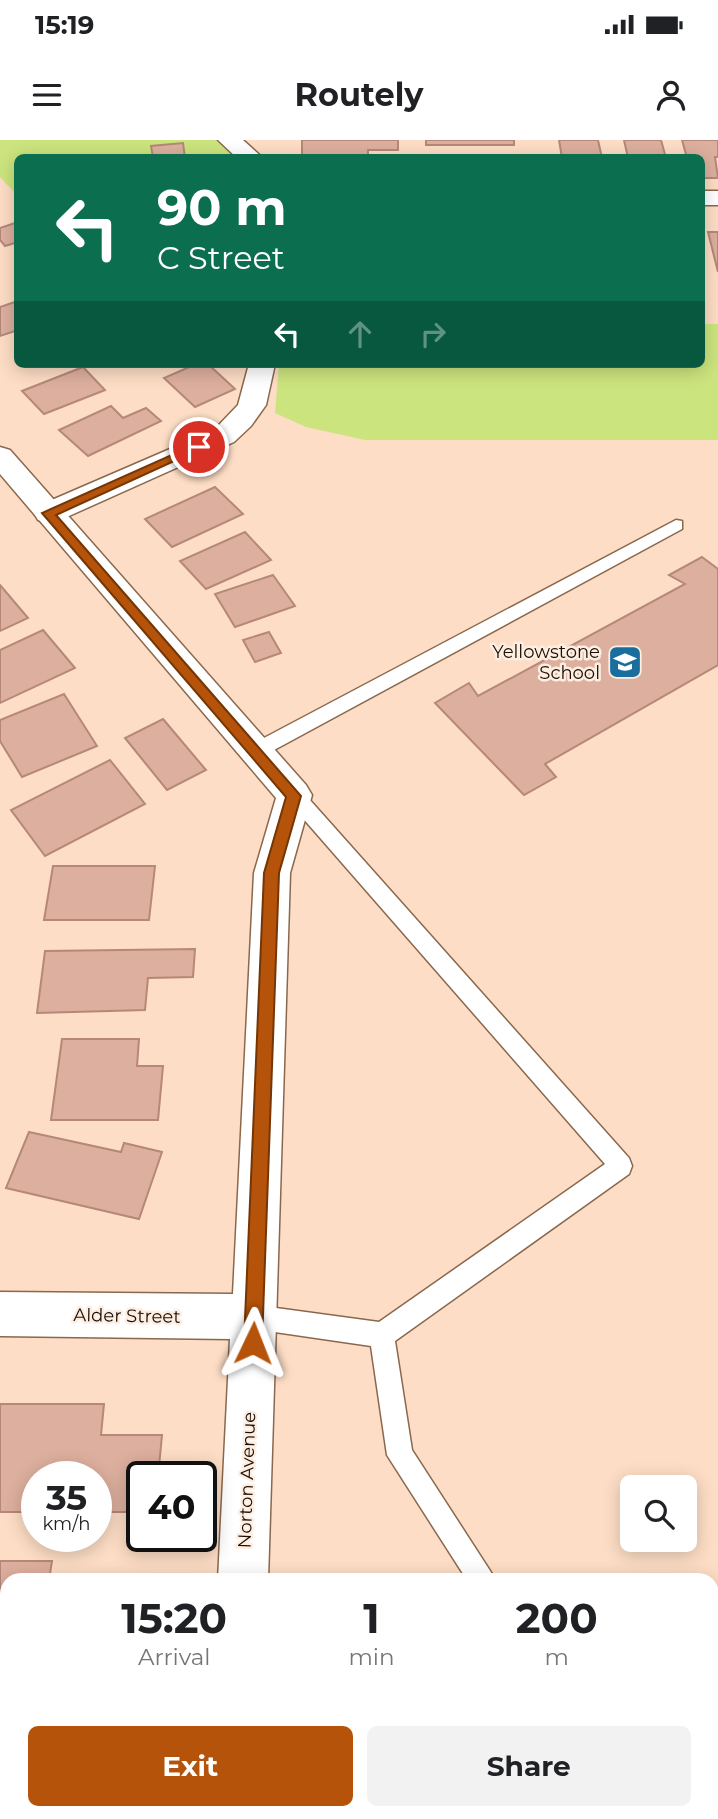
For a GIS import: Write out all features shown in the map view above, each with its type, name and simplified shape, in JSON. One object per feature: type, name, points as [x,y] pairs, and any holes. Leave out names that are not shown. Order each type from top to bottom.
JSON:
[{"type":"street","points":[[229,140],[247,154]]},
{"type":"street","points":[[48,513],[224,436],[244,419],[258,394],[261,368]]},
{"type":"street","points":[[0,456],[294,796]]},
{"type":"street","name":"Norton Avenue","points":[[243,1573],[272,873],[294,796]]},
{"type":"street","name":"Alder Street","points":[[0,1314],[254,1317]]},
{"type":"lane","points":[[256,751],[676,526]]},
{"type":"lane","points":[[254,1317],[382,1335],[621,1166],[294,796]]},
{"type":"lane","points":[[382,1335],[400,1455],[478,1573]]},
{"type":"green space","points":[[0,140],[229,140],[248,154],[14,154],[14,192],[0,177]]},
{"type":"green space","points":[[705,324],[718,324],[718,440],[365,440],[306,427],[275,413],[279,368],[705,368]]},
{"type":"building","points":[[302,140],[398,140],[398,150],[368,150],[368,154],[302,154]]},
{"type":"building","points":[[426,140],[514,140],[514,145],[426,145]]},
{"type":"building","points":[[559,140],[598,140],[601,154],[561,154]]},
{"type":"building","points":[[624,140],[661,140],[665,154],[627,154]]},
{"type":"building","points":[[682,140],[718,140],[718,157],[715,157],[718,178],[705,178],[705,154],[686,154]]},
{"type":"building","points":[[183,143],[184,154],[152,154],[151,146]]},
{"type":"building","points":[[14,223],[14,243],[5,246],[0,240],[0,228]]},
{"type":"building","points":[[708,232],[718,232],[718,272]]},
{"type":"building","points":[[14,302],[14,331],[0,336],[0,307]]},
{"type":"building","points":[[80,368],[84,368],[105,390],[44,414],[22,391]]},
{"type":"building","points":[[187,368],[212,368],[235,389],[195,407],[164,378]]},
{"type":"building","points":[[111,406],[123,418],[146,408],[161,421],[88,456],[59,430]]},
{"type":"building","points":[[215,487],[243,514],[172,547],[145,519]]},
{"type":"building","points":[[245,532],[271,560],[206,589],[180,561]]},
{"type":"building","points":[[702,557],[718,569],[718,665],[545,764],[556,777],[524,795],[435,703],[469,683],[478,696],[685,584],[669,575]]},
{"type":"building","points":[[273,575],[295,606],[235,627],[215,594]]},
{"type":"building","points":[[0,585],[28,618],[0,631]]},
{"type":"building","points":[[43,630],[75,668],[0,703],[0,650]]},
{"type":"building","points":[[269,632],[281,653],[255,662],[243,640]]},
{"type":"building","points":[[64,694],[97,746],[22,777],[0,741],[0,720]]},
{"type":"building","points":[[163,719],[206,770],[167,790],[125,738]]},
{"type":"building","points":[[110,760],[145,804],[45,856],[11,810]]},
{"type":"building","points":[[53,866],[155,866],[149,920],[44,920]]},
{"type":"building","points":[[195,949],[193,977],[148,978],[145,1010],[37,1013],[45,951]]},
{"type":"building","points":[[62,1039],[139,1039],[137,1066],[163,1066],[158,1120],[51,1120]]},
{"type":"building","points":[[29,1132],[121,1152],[124,1143],[162,1152],[139,1219],[6,1188]]},
{"type":"building","points":[[0,1404],[104,1404],[101,1435],[162,1435],[160,1461],[126,1461],[126,1512],[112,1512],[112,1461],[21,1461],[21,1512],[0,1512]]},
{"type":"building","points":[[0,1561],[52,1561],[50,1573],[0,1573]]},
{"type":"place","name":"Yellowstone School","points":[[625,662]]},
{"type":"route","points":[[199,447],[48,513],[294,796],[272,873],[253,1343]]}]
